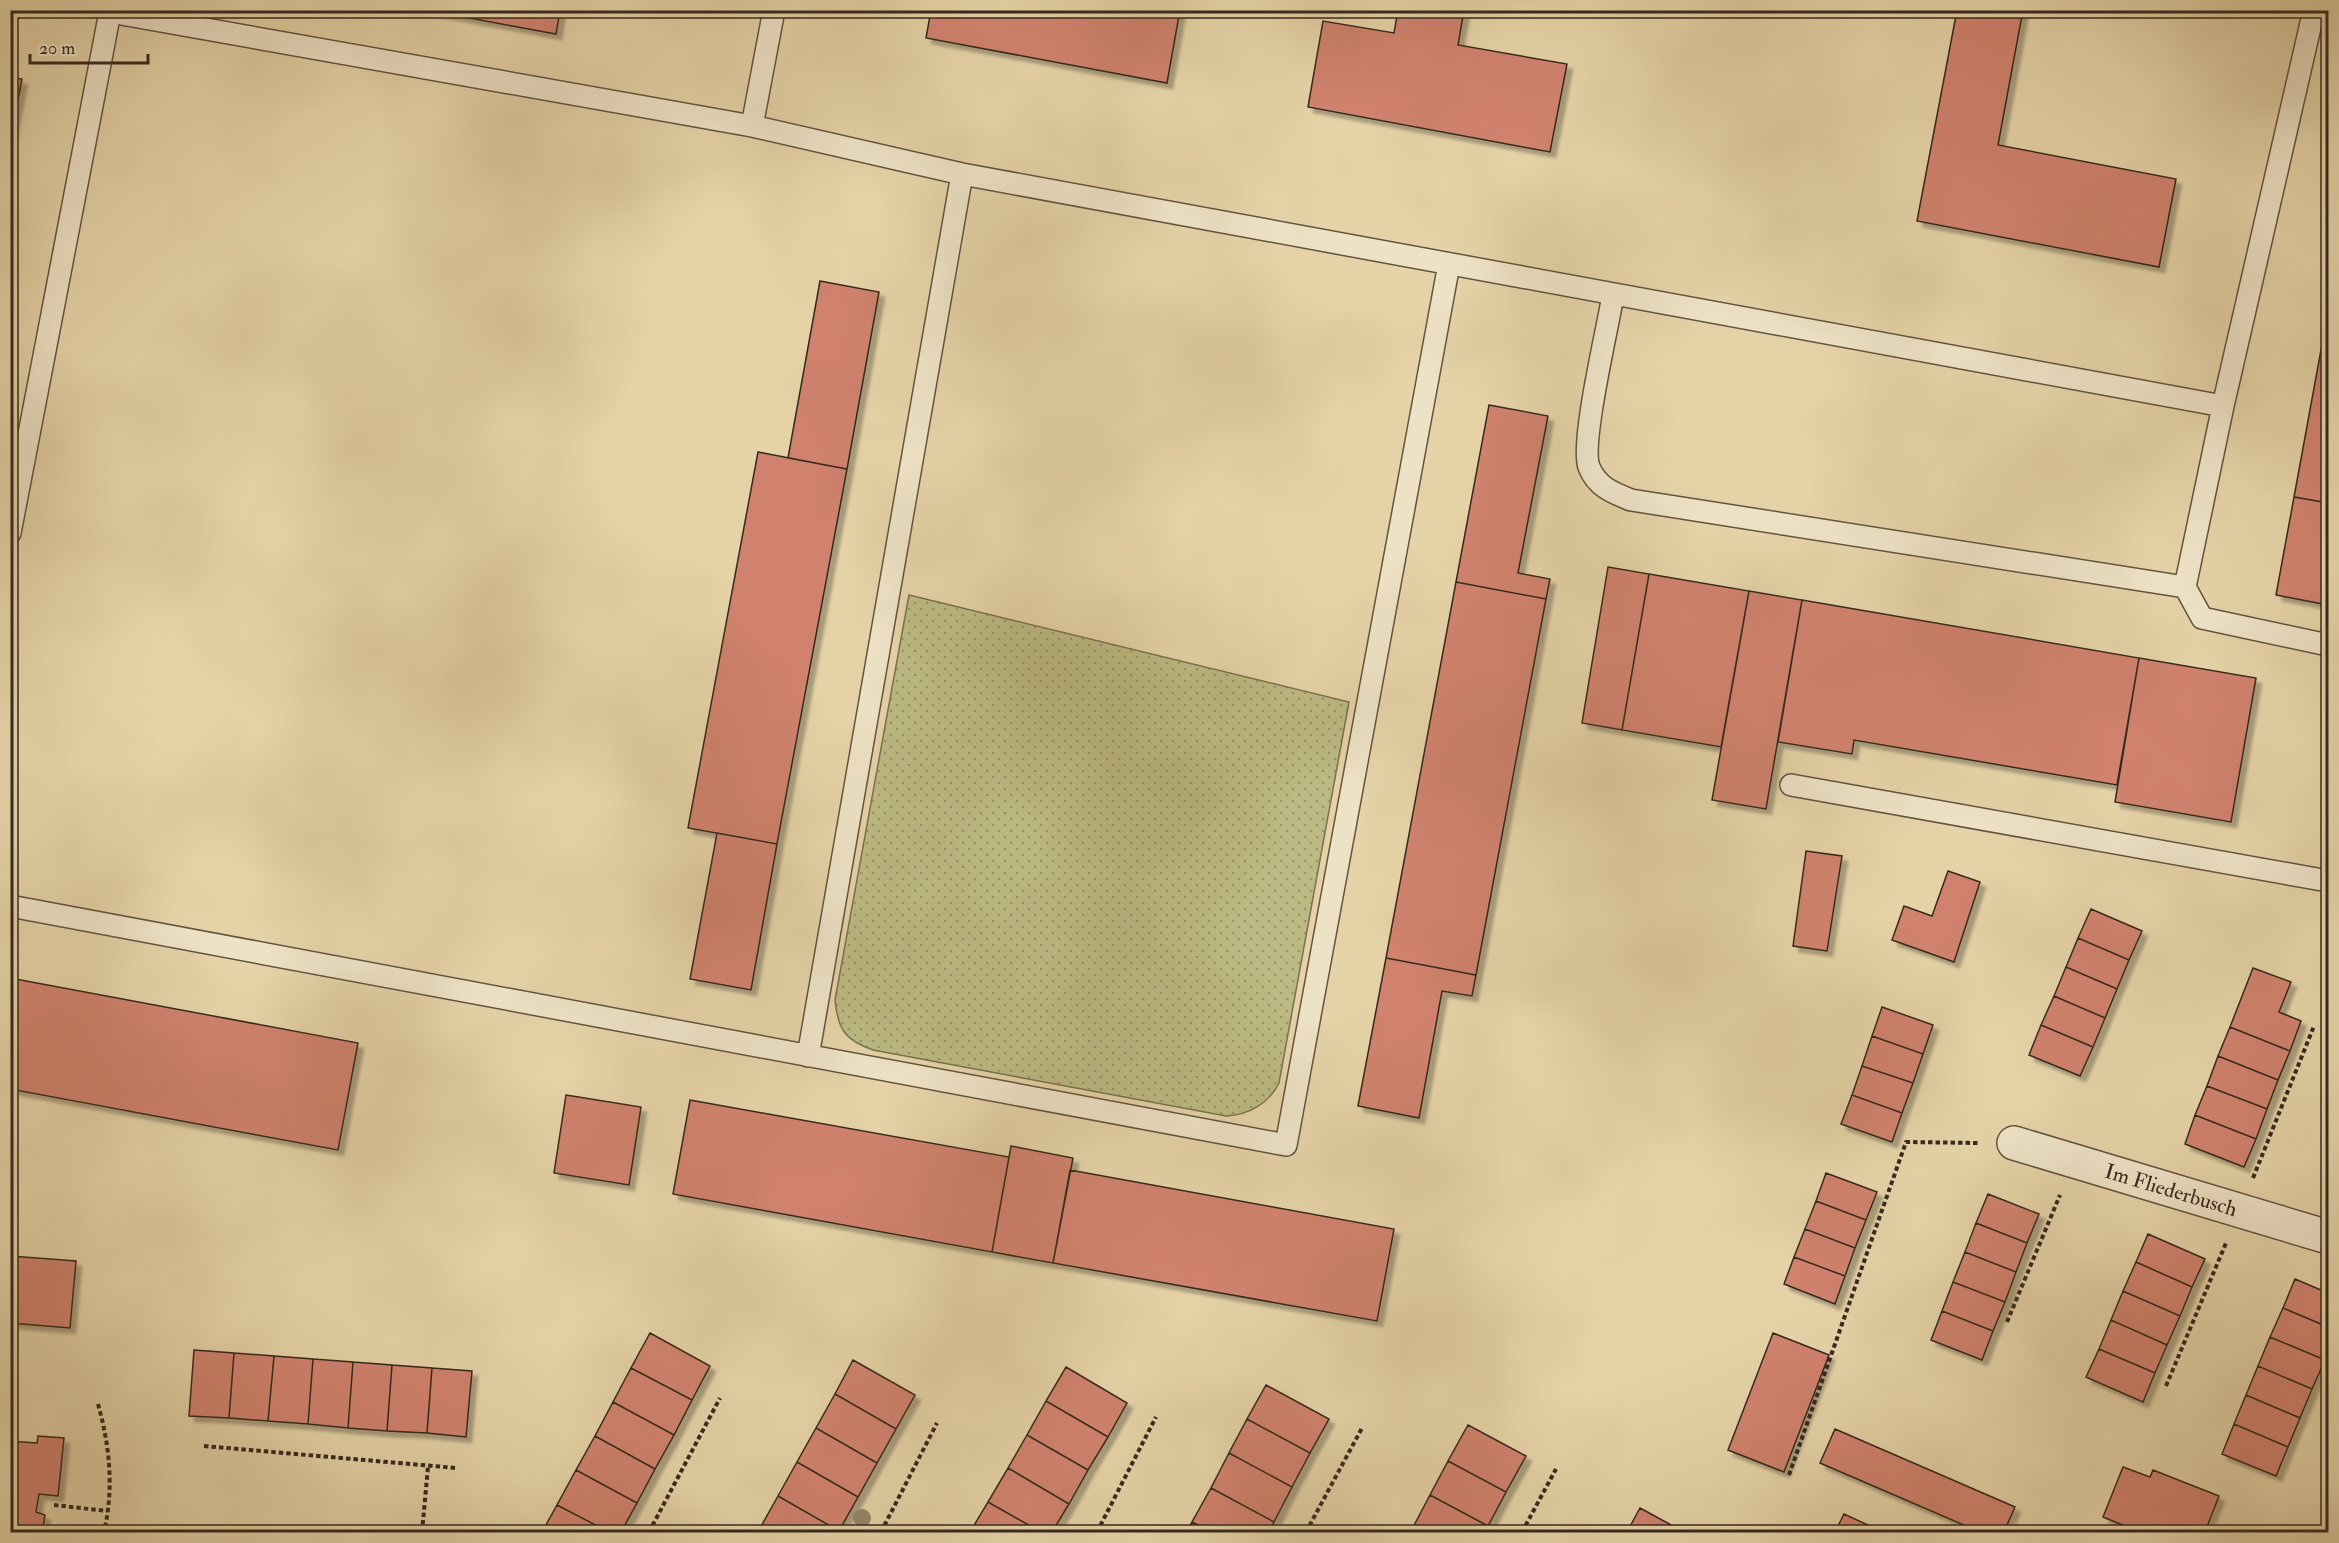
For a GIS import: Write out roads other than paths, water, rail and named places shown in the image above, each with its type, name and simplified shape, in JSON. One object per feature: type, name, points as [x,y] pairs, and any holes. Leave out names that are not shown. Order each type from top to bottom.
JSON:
[{"type":"street","name":"Im Fliederbusch","points":[[2014,1143],[2328,1237]]},
{"type":"lane","points":[[752,126],[774,10]]},
{"type":"lane","points":[[2314,10],[2223,406],[2185,587],[2202,618],[2328,645]]},
{"type":"lane","points":[[10,533],[110,12],[752,126],[962,174],[2223,406]]},
{"type":"lane","points":[[808,1056],[962,174]]},
{"type":"lane","points":[[10,906],[1286,1145],[1449,264]]},
{"type":"lane","points":[[1613,295],[1587,440],[1589,467],[1606,490],[1631,500],[2185,587]]},
{"type":"lane","points":[[1791,785],[2328,881]]}]
